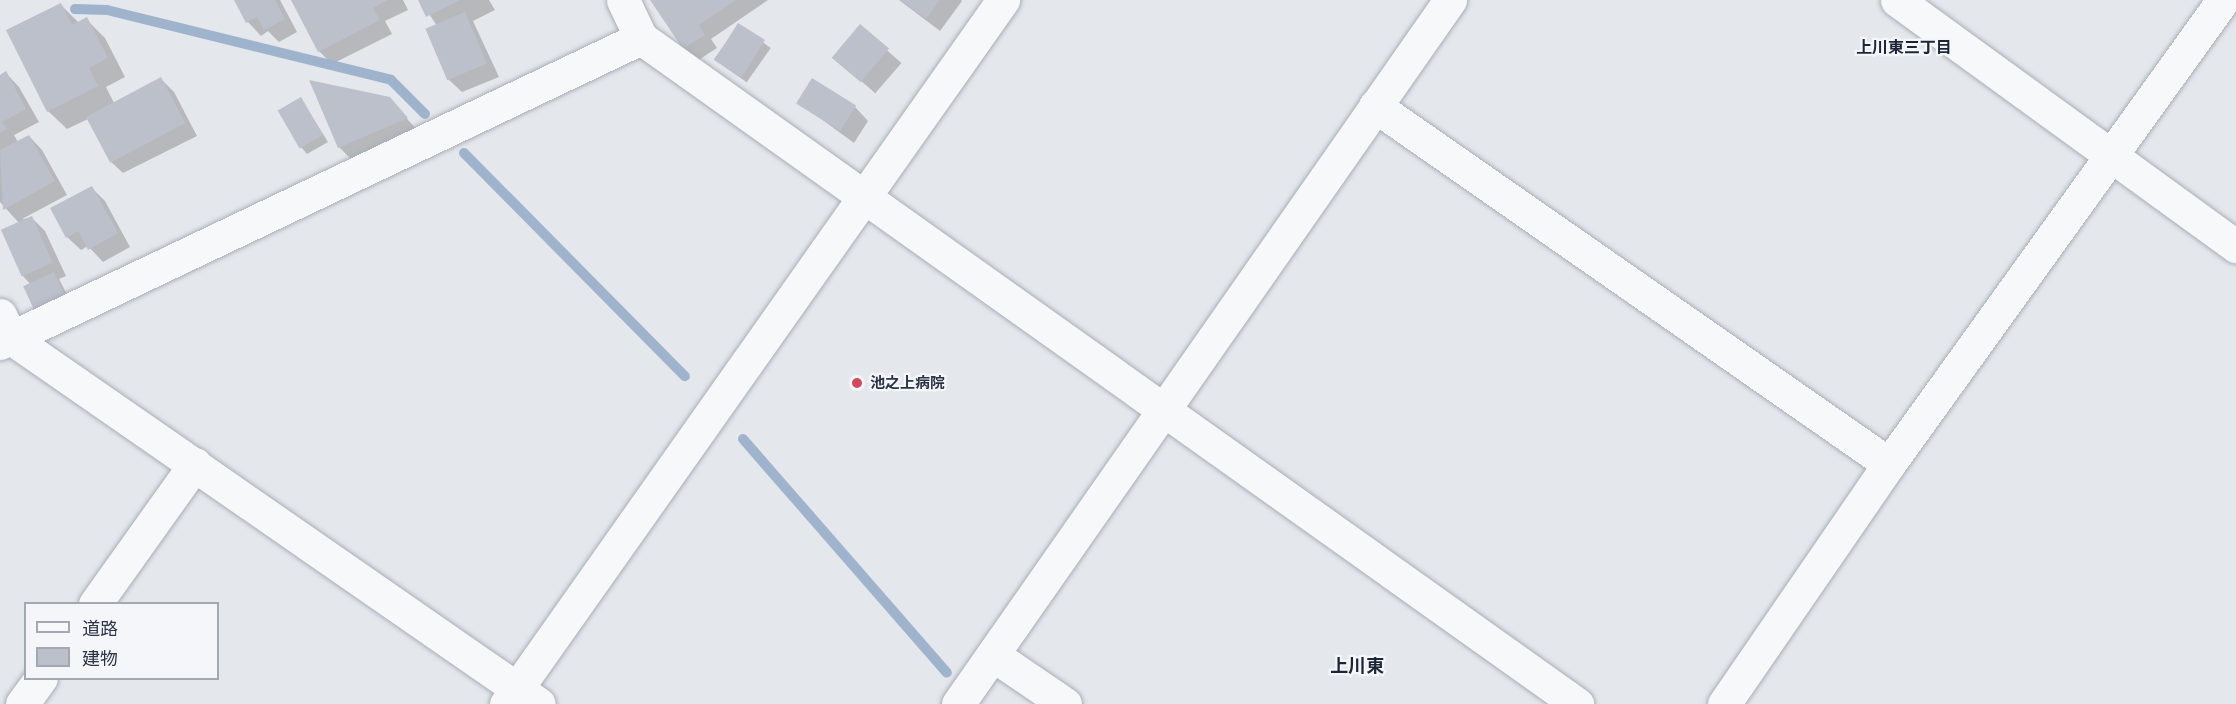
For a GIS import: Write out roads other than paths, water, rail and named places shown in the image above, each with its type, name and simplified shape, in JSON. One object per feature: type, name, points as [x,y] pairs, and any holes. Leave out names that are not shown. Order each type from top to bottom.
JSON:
[{"type":"street","points":[[623,0],[641,38],[864,194],[1576,704]]},
{"type":"street","points":[[4,332],[195,465],[521,699],[864,194],[1003,0]]},
{"type":"street","points":[[958,704],[1162,408],[1450,0]]},
{"type":"street","points":[[1897,0],[2236,246]]},
{"type":"street","points":[[1724,704],[1889,464],[2223,0]]},
{"type":"street","points":[[4,332],[641,38]]},
{"type":"street","points":[[1375,106],[1889,464]]},
{"type":"street","points":[[96,602],[195,465]]},
{"type":"street","points":[[993,655],[1065,704]]},
{"type":"street","points":[[22,704],[40,680]]},
{"type":"waterway","points":[[75,9],[107,10],[391,80],[425,114]]},
{"type":"waterway","points":[[464,153],[685,376]]},
{"type":"waterway","points":[[743,439],[947,673]]},
{"type":"place","name":"池之上病院","points":[[857,383]]},
{"type":"district","name":"上川東三丁目","points":[[1904,48]]},
{"type":"district","name":"上川東","points":[[1357,666]]}]
